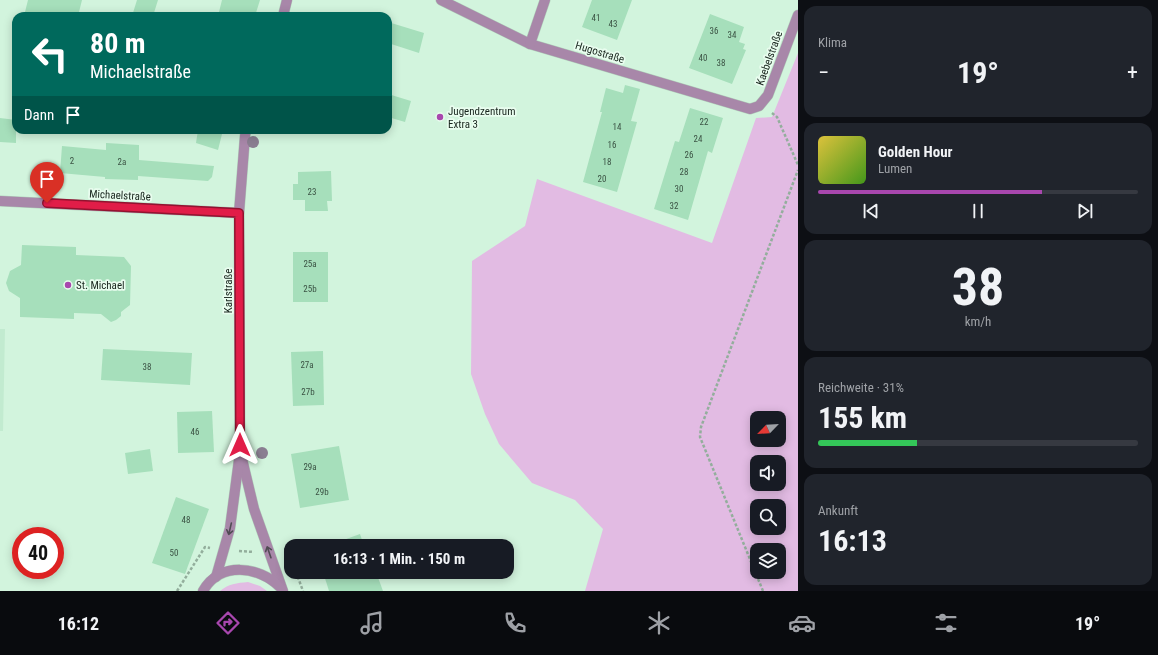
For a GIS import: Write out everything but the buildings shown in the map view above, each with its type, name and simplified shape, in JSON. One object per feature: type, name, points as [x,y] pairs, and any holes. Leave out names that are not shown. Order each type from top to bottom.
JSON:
[{"type":"street","points":[[284,12],[287,0]]},
{"type":"street","name":"Hugostraße","points":[[441,0],[530,44],[750,109],[760,104]]},
{"type":"street","points":[[530,44],[545,0]]},
{"type":"street","name":"Kaebelstraße","points":[[760,104],[768,95],[798,15]]},
{"type":"street","name":"Karlstraße","points":[[216,577],[230,528],[240,452],[239,213],[245,134]]},
{"type":"street","name":"Michaelstraße","points":[[0,201],[239,213]]},
{"type":"street","name":"Karlstraße","points":[[240,452],[254,509],[282,590]]},
{"type":"street","name":"Karlstraße","points":[[203,591],[216,577],[230,571],[244,569],[258,572],[271,578],[282,590]]},
{"type":"path","points":[[760,104],[777,117],[798,165]]},
{"type":"path","points":[[763,591],[700,437],[701,427],[798,170]]},
{"type":"path","points":[[299,579],[303,591]]},
{"type":"shaded area","points":[[798,53],[798,591],[585,591],[603,529],[575,500],[532,483],[499,444],[485,414],[471,374],[472,261],[525,226],[537,179],[712,243],[756,118],[772,117]]},
{"type":"shaded area","points":[[0,329],[5,329],[3,431],[0,431]]},
{"type":"shaded area","points":[[248,582],[260,586],[267,591],[220,591],[229,585]]},
{"type":"place","name":"Jugendzentrum Extra 3","points":[[440,117]]},
{"type":"place","name":"St. Michael","points":[[68,285]]},
{"type":"route","points":[[47,203],[239,213],[240,445]]}]
